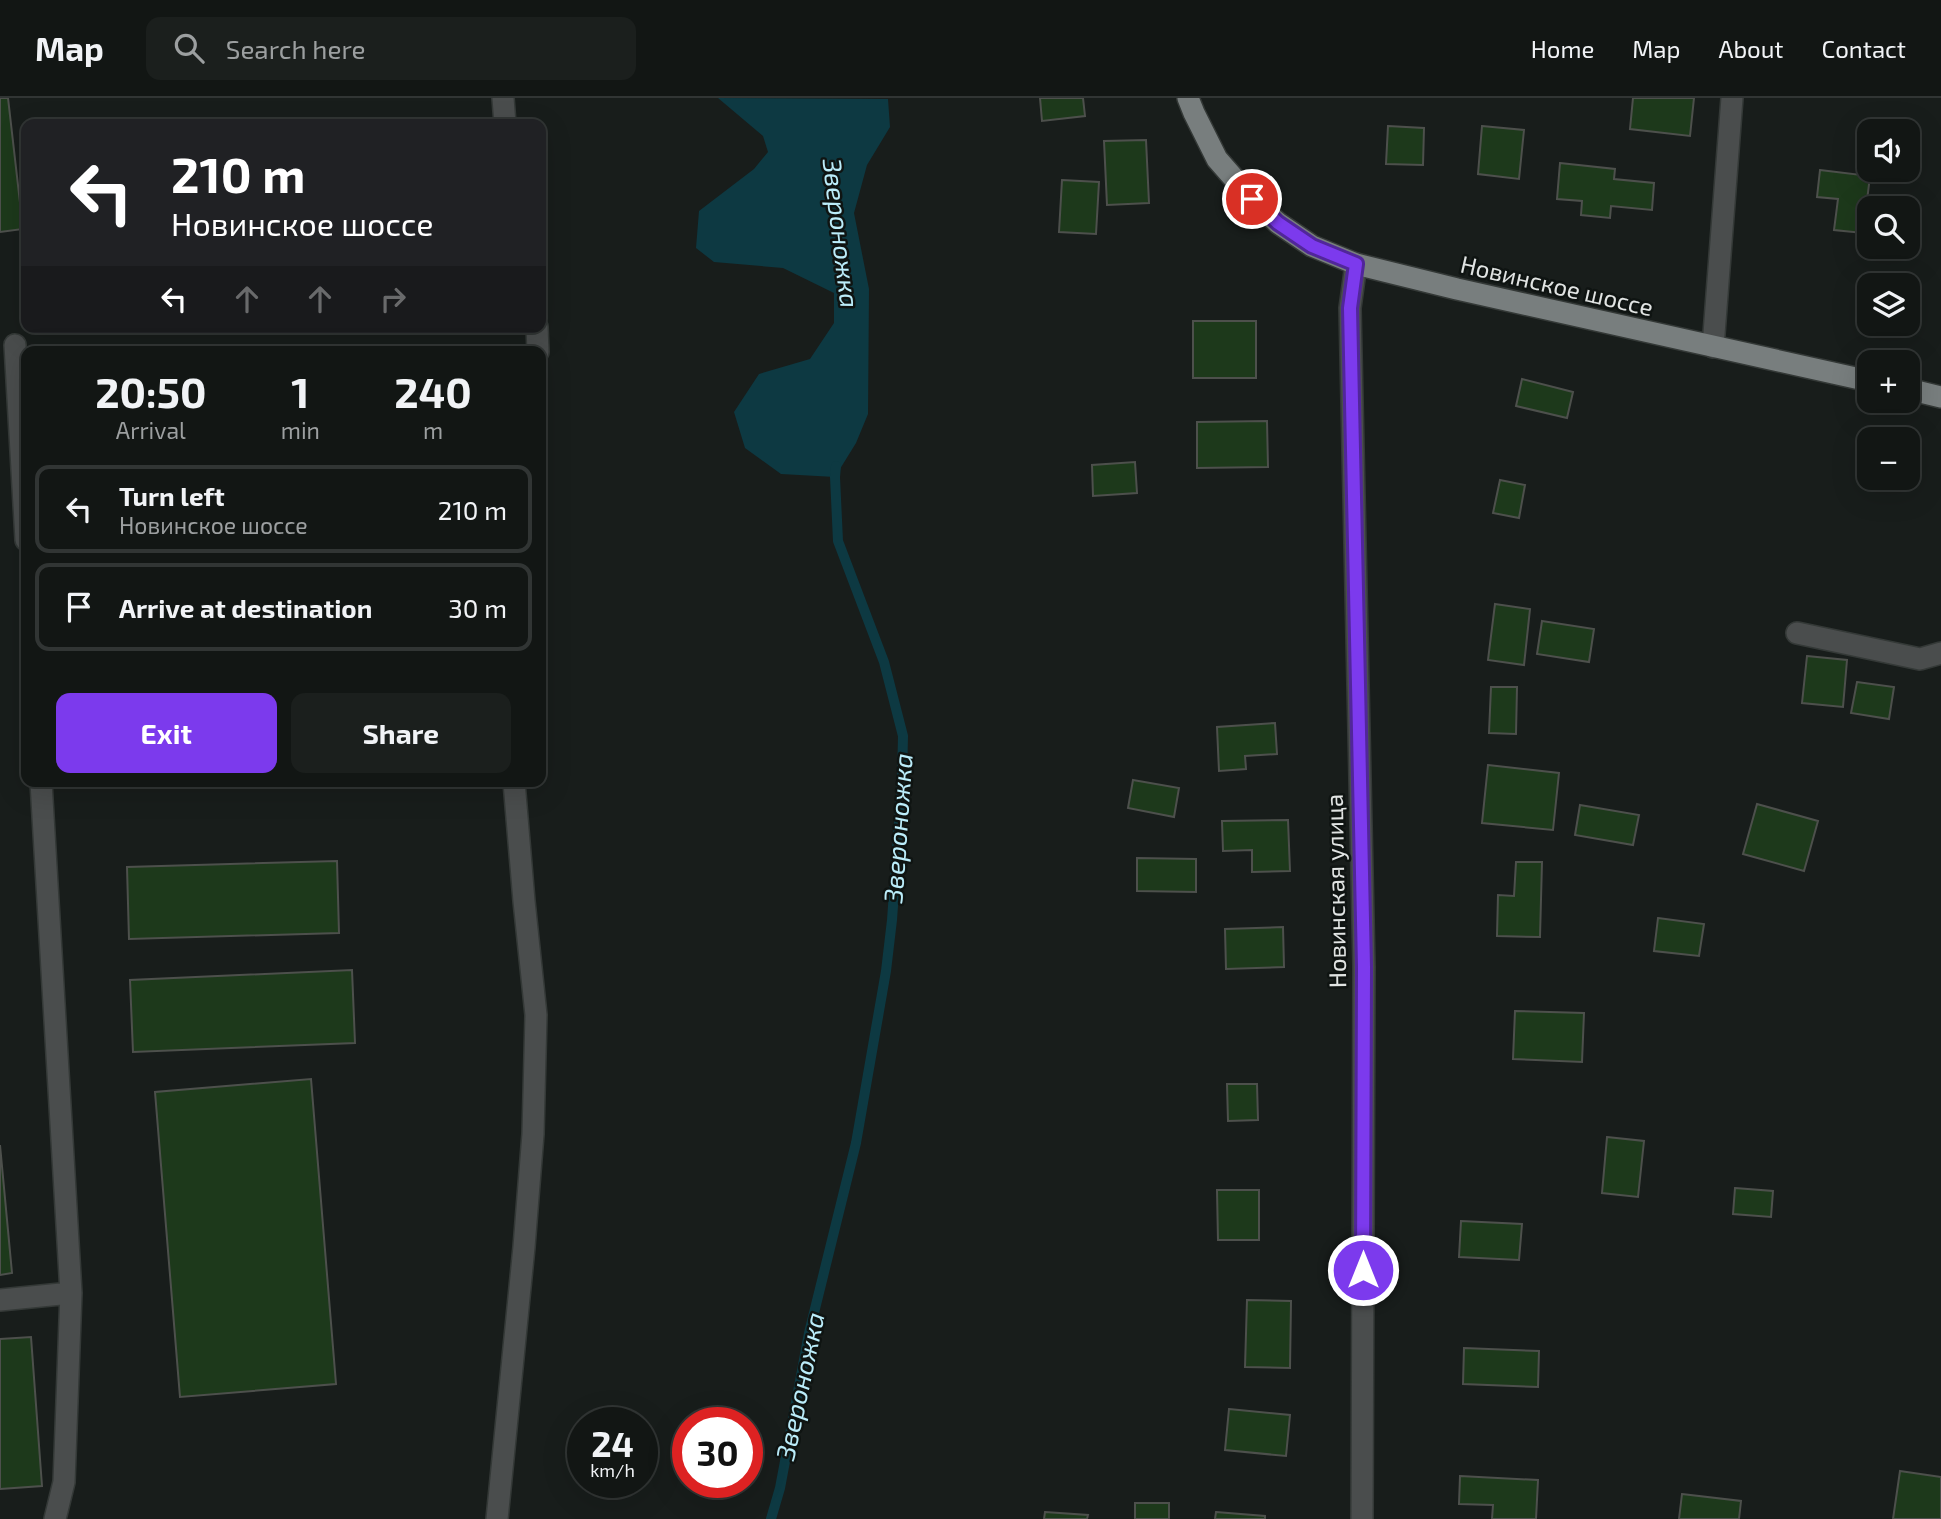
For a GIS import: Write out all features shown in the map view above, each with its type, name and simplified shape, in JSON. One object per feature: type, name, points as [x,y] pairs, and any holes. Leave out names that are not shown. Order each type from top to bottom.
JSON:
[{"type":"main road","name":"Новинское шоссе","points":[[1188,98],[1217,159],[1252,199],[1278,223],[1312,246],[1356,264],[1470,292],[1857,378]]},
{"type":"main road","points":[[1920,392],[1941,397]]},
{"type":"street","points":[[503,98],[505,119]]},
{"type":"street","points":[[1713,347],[1732,98]]},
{"type":"street","name":"Новинская улица","points":[[1356,264],[1350,321],[1364,967],[1362,1519]]},
{"type":"street","points":[[15,345],[21,451]]},
{"type":"street","points":[[1797,634],[1920,659],[1941,653]]},
{"type":"street","points":[[41,787],[71,1293],[64,1482],[55,1519]]},
{"type":"street","points":[[497,1519],[531,1159],[537,1014],[514,787]]},
{"type":"street","points":[[0,1300],[71,1293]]},
{"type":"water","points":[[718,98],[888,99],[890,127],[867,165],[854,213],[869,289],[868,414],[856,443],[835,477],[781,474],[745,448],[734,412],[759,374],[810,359],[834,323],[834,293],[783,268],[714,262],[696,248],[699,211],[754,169],[768,152],[763,136]]},
{"type":"building","points":[[0,98],[8,98],[21,229],[0,232]]},
{"type":"building","points":[[1040,98],[1083,98],[1085,116],[1042,121]]},
{"type":"building","points":[[1633,98],[1694,98],[1690,136],[1630,129]]},
{"type":"building","points":[[1388,126],[1424,128],[1423,165],[1386,164]]},
{"type":"building","points":[[1482,126],[1524,130],[1519,179],[1478,174]]},
{"type":"building","points":[[1146,140],[1149,203],[1107,205],[1104,141]]},
{"type":"building","points":[[1560,163],[1615,169],[1614,179],[1654,183],[1652,210],[1611,206],[1610,218],[1581,215],[1582,201],[1557,199]]},
{"type":"building","points":[[1820,170],[1857,174],[1857,182],[1869,182],[1868,196],[1857,196],[1857,232],[1834,230],[1838,199],[1817,197]]},
{"type":"building","points":[[1062,180],[1099,182],[1096,234],[1059,232]]},
{"type":"building","points":[[1193,321],[1256,321],[1256,378],[1193,378]]},
{"type":"building","points":[[1522,379],[1573,392],[1567,418],[1516,406]]},
{"type":"building","points":[[1267,421],[1268,467],[1197,468],[1197,422]]},
{"type":"building","points":[[1135,462],[1137,493],[1093,496],[1092,465]]},
{"type":"building","points":[[1500,480],[1525,485],[1519,518],[1493,513]]},
{"type":"building","points":[[1495,604],[1530,609],[1524,665],[1488,660]]},
{"type":"building","points":[[1542,621],[1594,629],[1589,662],[1537,654]]},
{"type":"building","points":[[1807,656],[1847,660],[1843,707],[1802,703]]},
{"type":"building","points":[[1857,682],[1894,687],[1889,719],[1851,713]]},
{"type":"building","points":[[1491,687],[1517,687],[1516,734],[1489,733]]},
{"type":"building","points":[[1275,723],[1277,754],[1245,756],[1246,769],[1219,771],[1217,727]]},
{"type":"building","points":[[1488,765],[1559,773],[1553,830],[1482,823]]},
{"type":"building","points":[[1133,780],[1179,788],[1174,817],[1128,808]]},
{"type":"building","points":[[1757,804],[1818,821],[1804,871],[1743,854]]},
{"type":"building","points":[[1580,805],[1639,815],[1633,845],[1575,835]]},
{"type":"building","points":[[1288,820],[1290,871],[1252,872],[1252,850],[1223,851],[1222,821]]},
{"type":"building","points":[[1137,858],[1196,859],[1196,892],[1137,891]]},
{"type":"building","points":[[337,861],[339,933],[129,939],[127,867]]},
{"type":"building","points":[[1516,862],[1542,862],[1540,937],[1497,936],[1498,895],[1514,896]]},
{"type":"building","points":[[1658,918],[1704,924],[1699,956],[1654,951]]},
{"type":"building","points":[[1283,927],[1284,967],[1226,969],[1225,929]]},
{"type":"building","points":[[352,970],[355,1043],[133,1052],[130,980]]},
{"type":"building","points":[[1515,1011],[1584,1013],[1582,1062],[1513,1059]]},
{"type":"building","points":[[311,1079],[336,1384],[180,1397],[155,1092]]},
{"type":"building","points":[[1227,1084],[1257,1084],[1258,1120],[1228,1121]]},
{"type":"building","points":[[1607,1137],[1644,1141],[1638,1197],[1602,1193]]},
{"type":"building","points":[[0,1145],[12,1273],[0,1275]]},
{"type":"building","points":[[1735,1188],[1773,1191],[1771,1217],[1733,1214]]},
{"type":"building","points":[[1217,1190],[1259,1190],[1259,1240],[1218,1240]]},
{"type":"building","points":[[1461,1221],[1522,1224],[1519,1260],[1459,1257]]},
{"type":"building","points":[[1247,1300],[1291,1301],[1290,1368],[1245,1367]]},
{"type":"building","points":[[31,1337],[42,1486],[0,1489],[0,1339]]},
{"type":"building","points":[[1464,1348],[1539,1351],[1538,1387],[1463,1384]]},
{"type":"building","points":[[1229,1409],[1290,1415],[1286,1456],[1225,1450]]},
{"type":"building","points":[[1900,1471],[1941,1477],[1941,1519],[1893,1519]]},
{"type":"building","points":[[1460,1476],[1538,1480],[1536,1519],[1492,1519],[1493,1505],[1459,1504]]},
{"type":"building","points":[[1682,1494],[1741,1501],[1739,1519],[1679,1519]]},
{"type":"building","points":[[1135,1503],[1169,1503],[1169,1519],[1135,1519]]},
{"type":"building","points":[[1045,1512],[1088,1515],[1087,1519],[1044,1519]]},
{"type":"building","points":[[1216,1512],[1265,1516],[1265,1519],[1215,1519]]},
{"type":"waterway","name":"Звероножка","points":[[771,1519],[780,1488],[809,1333],[856,1143],[886,971],[902,780],[903,736],[884,662],[838,541],[836,466]]},
{"type":"route","points":[[1252,199],[1278,223],[1312,246],[1356,264],[1350,308],[1350,388],[1364,967],[1363,1270]]}]
